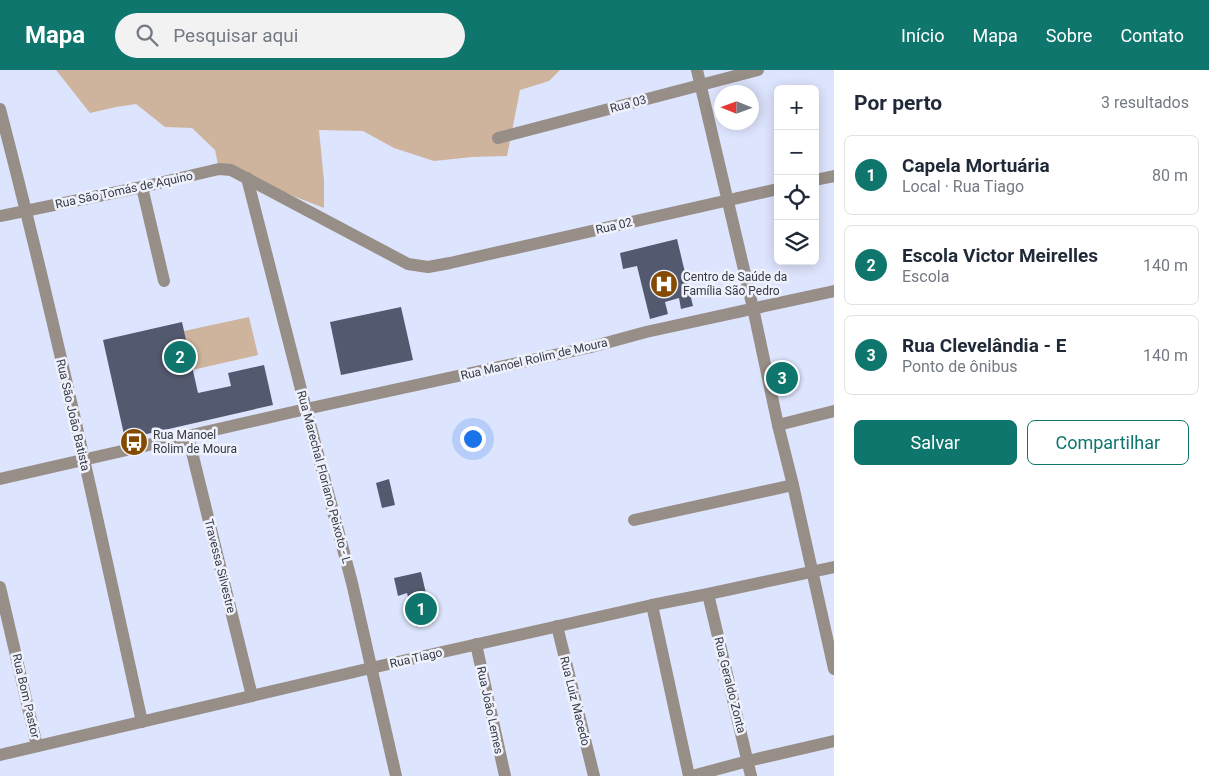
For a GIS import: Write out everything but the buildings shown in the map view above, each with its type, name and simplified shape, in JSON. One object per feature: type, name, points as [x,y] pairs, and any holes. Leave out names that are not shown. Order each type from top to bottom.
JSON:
[{"type":"street","points":[[697,70],[834,669]]},
{"type":"street","name":"Rua 03","points":[[498,138],[758,70]]},
{"type":"street","name":"Rua São João Batista","points":[[0,109],[26,210],[84,460],[142,722]]},
{"type":"street","name":"Rua São Tomás de Aquino","points":[[0,216],[219,169],[231,170],[408,264],[428,266],[450,263]]},
{"type":"street","points":[[819,179],[834,176]]},
{"type":"street","name":"Rua Marechal Floriano Peixoto - L","points":[[247,178],[352,583],[396,776]]},
{"type":"street","points":[[142,187],[164,281]]},
{"type":"street","name":"Rua 02","points":[[450,263],[774,190]]},
{"type":"street","name":"Rua Manoel Rolim de Moura","points":[[0,479],[834,291]]},
{"type":"street","points":[[778,425],[834,411]]},
{"type":"street","name":"Travessa Silvestre","points":[[188,436],[252,696]]},
{"type":"street","points":[[634,520],[793,486]]},
{"type":"street","name":"Rua Tiago","points":[[0,755],[476,644],[834,567]]},
{"type":"street","name":"Rua Bom Pastor","points":[[0,587],[37,746]]},
{"type":"street","name":"Rua Geraldo Zonta","points":[[708,594],[751,776]]},
{"type":"street","points":[[652,605],[690,776],[834,741]]},
{"type":"street","name":"Rua Luiz Macedo","points":[[557,626],[594,776]]},
{"type":"street","name":"Rua João Lemes","points":[[476,644],[505,776]]},
{"type":"shaded area","points":[[56,70],[560,70],[549,81],[520,90],[507,156],[434,161],[394,148],[363,131],[319,130],[324,181],[324,208],[219,169],[215,150],[192,128],[165,127],[136,104],[90,113]]},
{"type":"shaded area","points":[[249,317],[258,355],[192,370],[184,331]]},
{"type":"place","name":"Centro de Saúde da Família São Pedro","points":[[664,284]]},
{"type":"place","name":"Escola Victor Meirelles","points":[[180,357]]},
{"type":"place","name":"Rua Clevelândia - E","points":[[782,378]]},
{"type":"place","name":"Rua Manoel Rolim de Moura","points":[[134,442]]},
{"type":"place","name":"Capela Mortuária","points":[[421,609]]}]
